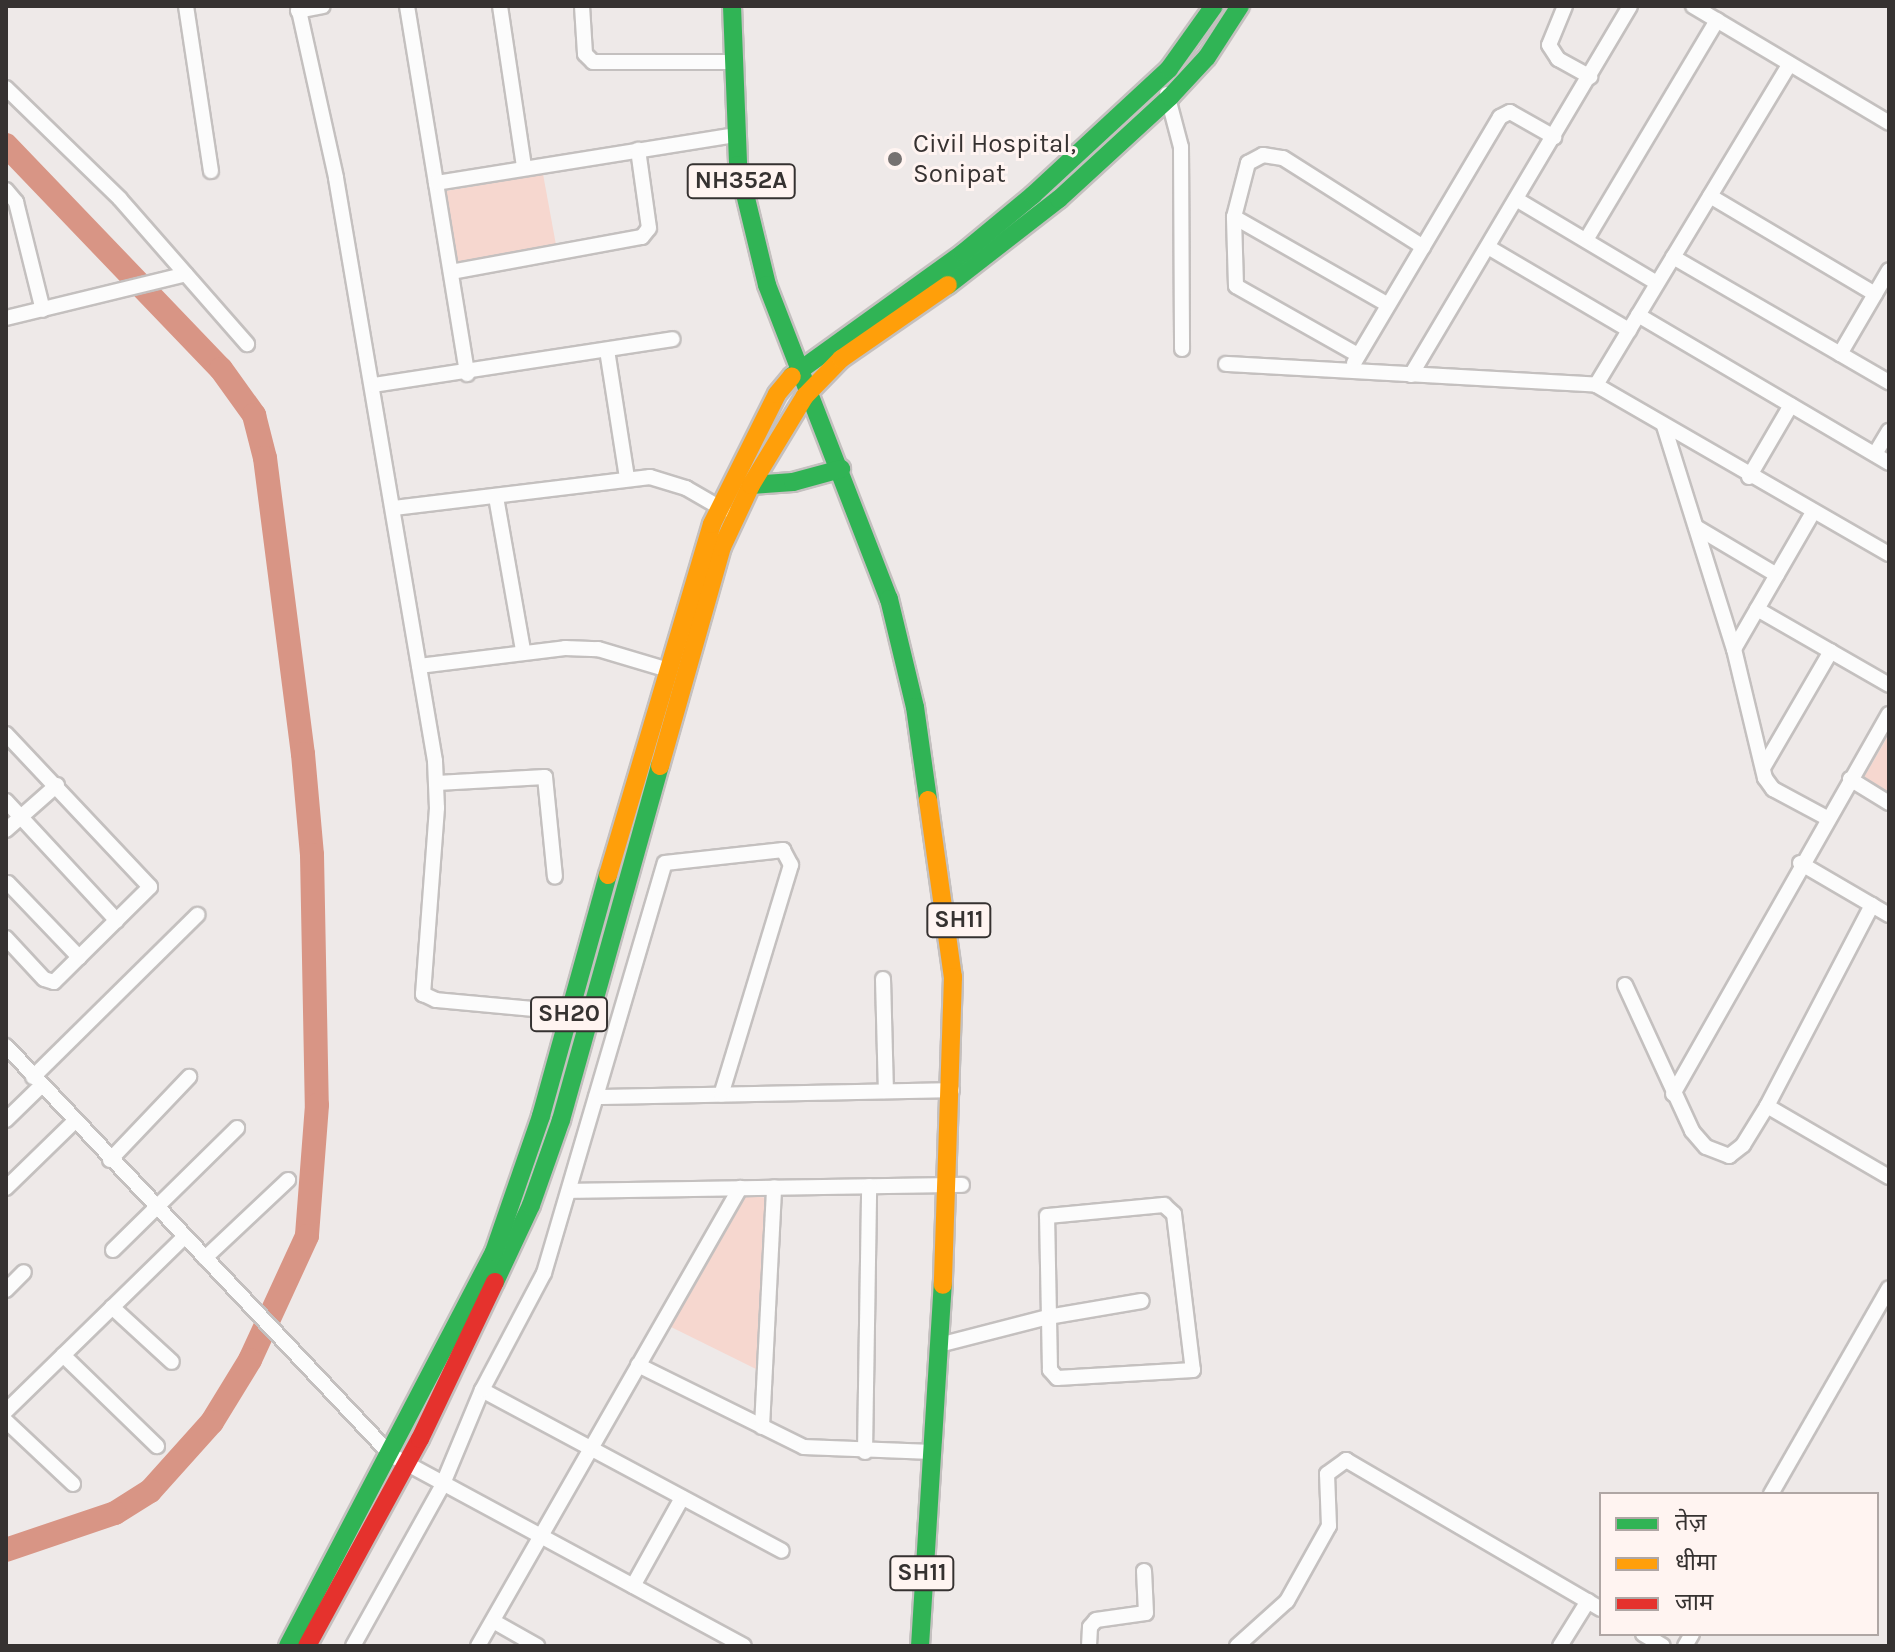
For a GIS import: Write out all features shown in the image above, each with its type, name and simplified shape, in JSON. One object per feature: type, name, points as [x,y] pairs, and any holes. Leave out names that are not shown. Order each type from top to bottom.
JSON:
[{"type":"main road","name":"NH352A","points":[[732,6],[738,165],[755,241],[796,361]]},
{"type":"main road","name":"SH20","points":[[307,1646],[531,1205],[591,1013],[722,547],[742,457],[796,361],[963,253],[1157,81],[1214,6]]},
{"type":"main road","name":"SH20","points":[[288,1646],[399,1460],[494,1252],[537,1130],[665,669],[728,512],[751,485],[809,391],[866,339],[1024,229],[1170,97],[1207,57],[1240,6]]},
{"type":"main road","name":"SH11","points":[[796,361],[841,469],[889,599],[915,707],[953,977],[952,1090],[958,1151]]},
{"type":"main road","name":"SH11","points":[[809,391],[865,489],[901,595],[928,704],[967,976],[946,1343],[933,1527],[920,1646]]},
{"type":"main road","points":[[751,485],[793,482],[841,469]]},
{"type":"main road","name":"SH11","points":[[936,1646],[932,1452],[946,1343]]},
{"type":"street","points":[[186,6],[211,171]]},
{"type":"street","points":[[323,6],[298,8],[336,178],[394,508],[437,783],[423,994],[436,1000],[591,1013]]},
{"type":"street","points":[[407,6],[467,374]]},
{"type":"street","points":[[500,6],[524,167]]},
{"type":"street","points":[[582,6],[585,54],[593,62],[734,62]]},
{"type":"street","points":[[1565,6],[1549,45],[1558,59],[1590,77]]},
{"type":"street","points":[[1411,375],[1630,6]]},
{"type":"street","points":[[1693,6],[1889,123]]},
{"type":"street","points":[[1586,240],[1717,20]]},
{"type":"street","points":[[1596,385],[1790,64]]},
{"type":"street","points":[[1157,81],[1170,97],[1181,147],[1182,349]]},
{"type":"street","points":[[6,88],[120,199],[247,344]]},
{"type":"street","points":[[1349,371],[1504,114],[1554,137]]},
{"type":"street","points":[[436,183],[737,135]]},
{"type":"street","points":[[451,272],[642,237],[649,228],[638,150]]},
{"type":"street","points":[[1358,355],[1236,286],[1234,217],[1240,179],[1248,163],[1263,155],[1283,158],[1423,247]]},
{"type":"street","points":[[6,190],[16,202],[43,310]]},
{"type":"street","points":[[1710,196],[1875,294]]},
{"type":"street","points":[[1516,199],[1657,283]]},
{"type":"street","points":[[1234,217],[1388,305]]},
{"type":"street","points":[[1488,247],[1629,330]]},
{"type":"street","points":[[1673,257],[1889,382]]},
{"type":"street","points":[[1840,354],[1889,270]]},
{"type":"street","points":[[6,318],[186,274]]},
{"type":"street","points":[[1638,315],[1889,463]]},
{"type":"street","points":[[373,385],[467,374],[672,339]]},
{"type":"street","points":[[607,350],[627,478]]},
{"type":"street","points":[[1226,364],[1596,385],[1812,514],[1889,554]]},
{"type":"street","points":[[1749,477],[1791,405]]},
{"type":"street","points":[[1664,426],[1734,649],[1763,768],[1773,789],[1827,818]]},
{"type":"street","points":[[1875,454],[1889,431]]},
{"type":"street","points":[[394,508],[627,478],[667,480],[728,512]]},
{"type":"street","points":[[496,497],[523,650]]},
{"type":"street","points":[[1734,649],[1812,514]]},
{"type":"street","points":[[1696,527],[1777,575]]},
{"type":"street","points":[[1757,609],[1888,681]]},
{"type":"street","points":[[419,666],[523,650],[598,649],[665,669]]},
{"type":"street","points":[[1763,768],[1831,651]]},
{"type":"street","points":[[1673,1094],[1800,863],[1889,714]]},
{"type":"street","points":[[6,734],[150,883],[117,921],[51,982],[6,938]]},
{"type":"street","points":[[437,783],[545,777],[555,877]]},
{"type":"street","points":[[1850,779],[1889,803]]},
{"type":"street","points":[[6,830],[57,785]]},
{"type":"street","points":[[6,801],[117,921]]},
{"type":"street","points":[[353,1646],[442,1486],[482,1390],[544,1273],[665,863],[783,850],[791,865],[721,1095]]},
{"type":"street","points":[[1800,863],[1889,915]]},
{"type":"street","points":[[8,883],[79,957]]},
{"type":"street","points":[[1625,985],[1673,1094],[1698,1139],[1719,1154],[1737,1152],[1767,1106],[1872,905]]},
{"type":"street","points":[[6,1120],[37,1082],[197,915]]},
{"type":"street","points":[[883,979],[886,1091]]},
{"type":"street","points":[[6,1046],[110,1160],[399,1460],[442,1486],[744,1646]]},
{"type":"street","points":[[110,1160],[189,1077]]},
{"type":"street","points":[[596,1097],[952,1090]]},
{"type":"street","points":[[1767,1106],[1889,1177]]},
{"type":"street","points":[[6,1188],[75,1121]]},
{"type":"street","points":[[113,1250],[237,1128]]},
{"type":"street","points":[[205,1258],[288,1180]]},
{"type":"street","points":[[570,1191],[956,1185]]},
{"type":"street","points":[[865,1452],[869,1186]]},
{"type":"street","points":[[762,1427],[774,1187]]},
{"type":"street","points":[[478,1646],[740,1188]]},
{"type":"street","points":[[1170,1207],[1193,1370],[1057,1378],[1050,1370],[1048,1317],[1047,1216],[1170,1207]]},
{"type":"street","points":[[6,1411],[184,1237]]},
{"type":"street","points":[[6,1290],[24,1272]]},
{"type":"street","points":[[1772,1492],[1889,1288]]},
{"type":"street","points":[[946,1343],[1048,1317],[1142,1301]]},
{"type":"street","points":[[112,1307],[172,1362]]},
{"type":"street","points":[[63,1355],[157,1446]]},
{"type":"street","points":[[638,1365],[804,1447],[865,1452],[932,1452]]},
{"type":"street","points":[[482,1390],[782,1551]]},
{"type":"street","points":[[6,1421],[73,1484]]},
{"type":"street","points":[[1237,1646],[1287,1601],[1329,1526],[1327,1474],[1346,1460],[1594,1605],[1560,1646]]},
{"type":"street","points":[[633,1586],[682,1498]]},
{"type":"street","points":[[1089,1646],[1090,1627],[1096,1620],[1146,1613],[1144,1571]]},
{"type":"street","points":[[493,1621],[537,1646]]},
{"type":"shaded area","points":[[543,174],[556,245],[458,262],[446,191]]},
{"type":"shaded area","points":[[1889,734],[1889,794],[1863,779]]},
{"type":"shaded area","points":[[743,1195],[768,1198],[758,1370],[669,1326]]},
{"type":"waterway","points":[[6,145],[221,369],[254,415],[265,458],[303,754],[312,855],[317,1105],[307,1236],[250,1360],[212,1422],[150,1491],[115,1513],[6,1550]]},
{"type":"traffic: fast","points":[[732,6],[738,165],[767,285],[889,599],[915,707],[928,800]]},
{"type":"traffic: fast","points":[[792,376],[963,253],[1033,195],[1169,69],[1214,6]]},
{"type":"traffic: fast","points":[[948,285],[1059,199],[1170,97],[1207,57],[1240,6]]},
{"type":"traffic: fast","points":[[751,485],[793,482],[841,469]]},
{"type":"traffic: fast","points":[[495,1282],[531,1205],[561,1120],[660,766]]},
{"type":"traffic: fast","points":[[288,1646],[494,1252],[541,1116],[608,875]]},
{"type":"traffic: fast","points":[[920,1646],[943,1285]]},
{"type":"traffic: slow","points":[[660,766],[722,547],[751,485],[805,396],[841,359],[948,285]]},
{"type":"traffic: slow","points":[[608,875],[712,524],[777,394],[792,376]]},
{"type":"traffic: slow","points":[[928,800],[953,977],[943,1285]]},
{"type":"traffic: jam","points":[[307,1646],[420,1439],[495,1282]]},
{"type":"place","name":"Civil Hospital, Sonipat","points":[[895,159]]}]
